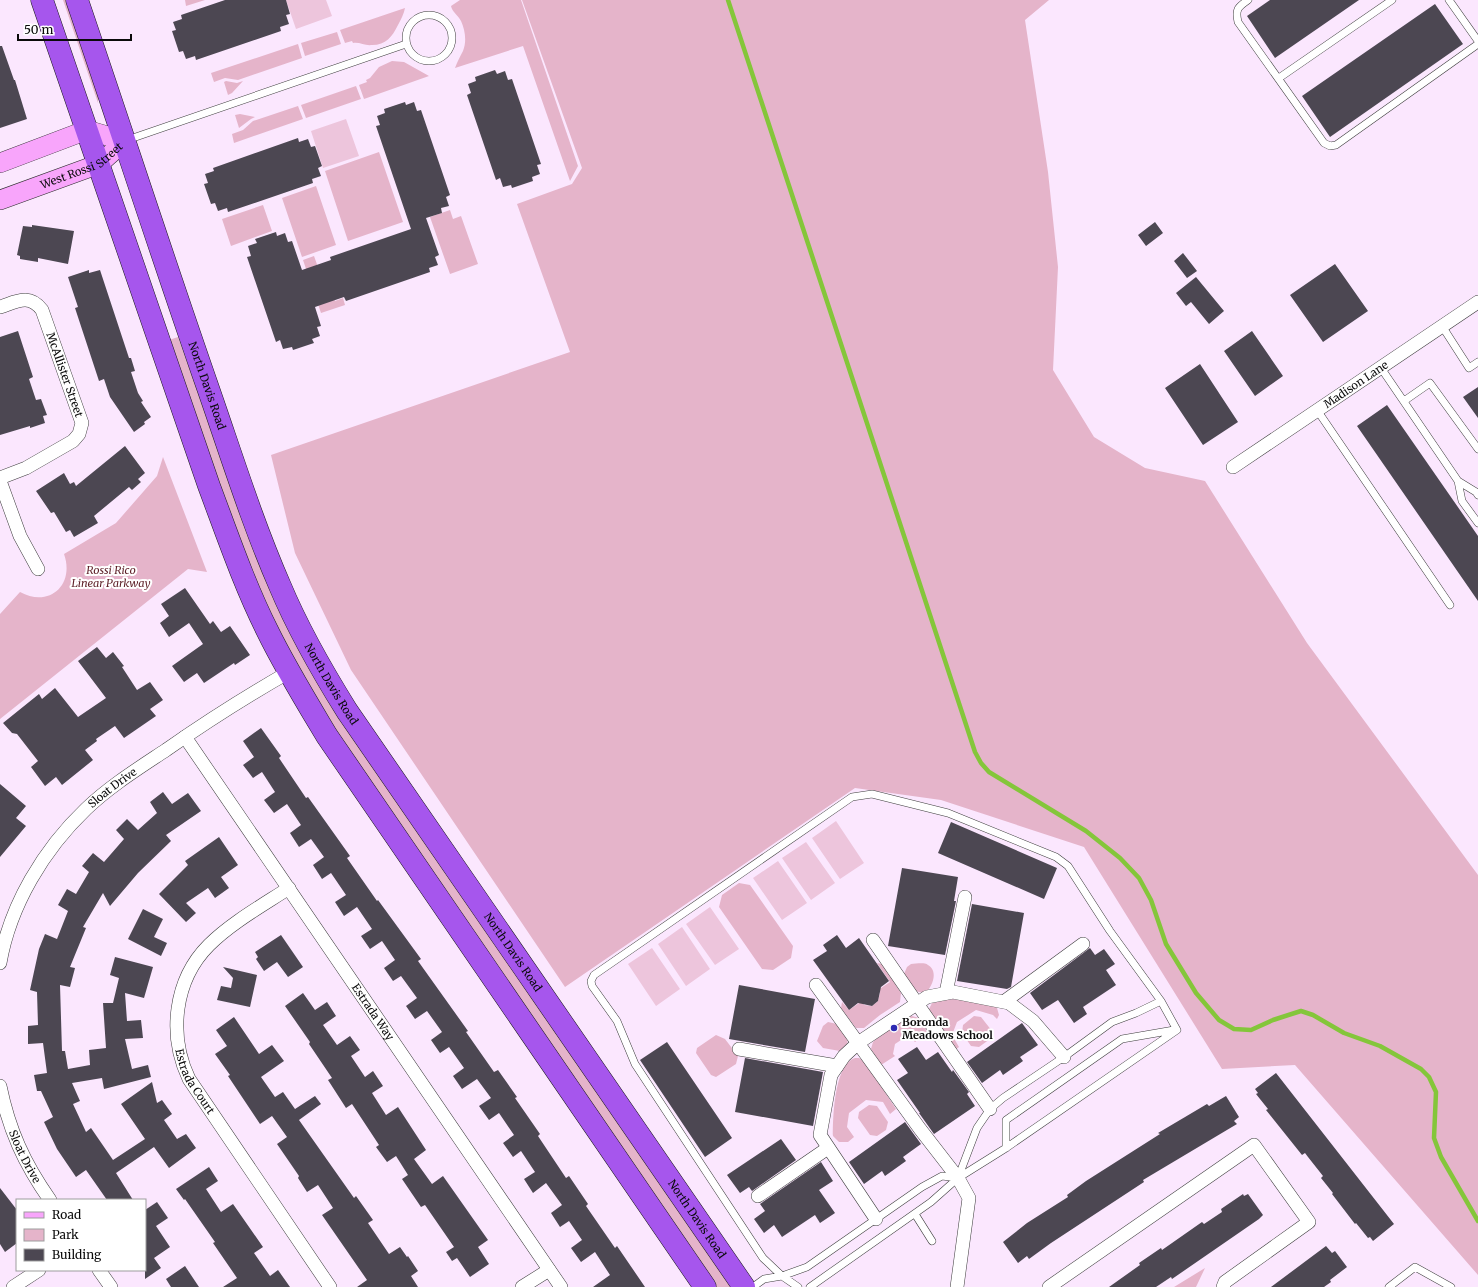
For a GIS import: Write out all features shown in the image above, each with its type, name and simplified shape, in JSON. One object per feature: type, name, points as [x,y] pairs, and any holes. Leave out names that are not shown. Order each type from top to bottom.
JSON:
[{"type":"highway","points":[[42,0],[207,479],[234,553],[264,624],[289,672],[327,736],[705,1287]]},
{"type":"highway","name":"North Davis Road","points":[[77,0],[192,342],[259,534],[280,587],[307,642],[347,711],[744,1287]]},
{"type":"main road","name":"West Rossi Street","points":[[88,130],[125,141]]},
{"type":"main road","points":[[0,163],[88,130]]},
{"type":"main road","name":"West Rossi Street","points":[[0,200],[99,164],[125,141]]},
{"type":"street","name":"McAllister Street","points":[[0,307],[26,300],[33,301],[39,306],[44,314],[81,418],[81,430],[73,441],[53,454],[0,479]]},
{"type":"street","name":"Madison Lane","points":[[1233,467],[1478,302]]},
{"type":"street","points":[[0,479],[20,536],[38,569]]},
{"type":"street","name":"Sloat Drive","points":[[0,963],[3,938],[28,885],[43,860],[64,833],[87,808],[185,737],[224,711],[289,672]]},
{"type":"street","name":"Estrada Way","points":[[185,737],[561,1287]]},
{"type":"street","name":"Estrada Court","points":[[288,888],[223,933],[208,946],[194,964],[184,985],[177,1013],[176,1029],[181,1060],[189,1078],[330,1287]]},
{"type":"street","points":[[946,993],[965,897]]},
{"type":"street","points":[[873,940],[990,1109]]},
{"type":"street","points":[[1005,1001],[1084,944]]},
{"type":"street","points":[[816,985],[920,1129],[958,1178],[969,1198],[957,1287]]},
{"type":"street","points":[[876,1219],[820,1134],[831,1075],[844,1056],[858,1044],[926,997],[953,992],[1009,1003],[1033,1021],[1064,1057]]},
{"type":"street","points":[[739,1049],[837,1066]]},
{"type":"street","name":"Sloat Drive","points":[[0,1086],[15,1138],[31,1171],[49,1199]]},
{"type":"street","points":[[1049,1287],[1254,1145],[1309,1222],[1225,1282],[1223,1287]]},
{"type":"street","points":[[758,1196],[828,1148]]},
{"type":"street","points":[[522,1287],[549,1270]]},
{"type":"street","points":[[13,1287],[37,1271]]},
{"type":"street","points":[[100,1271],[111,1287]]},
{"type":"lane","points":[[1248,0],[1239,6],[1236,13],[1238,22],[1279,78],[1324,144],[1330,146],[1336,145],[1478,44]]},
{"type":"lane","points":[[1279,78],[1392,0]]},
{"type":"lane","points":[[1449,0],[1478,41]]},
{"type":"lane","points":[[430,14],[443,19],[451,31],[452,38],[447,52],[442,57],[434,60],[421,60],[414,56],[409,51],[406,44],[407,30],[416,18],[422,15],[430,14]]},
{"type":"lane","points":[[125,141],[406,44]]},
{"type":"lane","points":[[1442,326],[1469,368],[1478,362]]},
{"type":"lane","points":[[1381,368],[1458,481],[1462,501],[1478,524]]},
{"type":"lane","points":[[1404,401],[1430,383],[1478,449]]},
{"type":"lane","points":[[1317,410],[1450,605]]},
{"type":"lane","points":[[1458,481],[1476,492],[1478,495]]},
{"type":"lane","points":[[798,1287],[782,1276],[763,1258],[635,1064],[617,1021],[592,986],[591,981],[594,974],[852,797],[872,794],[948,813],[1056,857],[1068,866],[1110,931],[1161,1001],[1177,1030]]},
{"type":"lane","points":[[958,1178],[977,1128],[990,1109],[1002,1098],[1064,1057],[1112,1022],[1161,1001]]},
{"type":"lane","points":[[810,1287],[915,1214],[958,1178],[1006,1148],[1177,1030]]},
{"type":"lane","points":[[1006,1148],[1006,1120],[1122,1039],[1177,1030]]},
{"type":"lane","points":[[753,1287],[764,1279],[782,1276],[807,1267],[922,1187],[942,1176],[958,1178]]},
{"type":"lane","points":[[915,1214],[932,1241]]},
{"type":"lane","points":[[1389,1287],[1415,1267],[1451,1287]]},
{"type":"green space","points":[[63,0],[66,0],[92,74],[98,94],[98,103]]},
{"type":"green space","points":[[185,0],[205,0],[186,6]]},
{"type":"green space","points":[[460,0],[521,0],[578,166],[570,181],[523,46],[455,68],[463,51],[465,36],[461,21],[451,6]]},
{"type":"green space","points":[[522,0],[1049,0],[1025,20],[1048,172],[1058,267],[1053,370],[1094,437],[1145,468],[1205,481],[1307,643],[1478,875],[1478,1275],[1295,1065],[1222,1069],[1084,847],[941,800],[855,788],[565,987],[351,670],[295,553],[271,455],[570,352],[517,204],[572,184],[582,168]]},
{"type":"green space","points":[[405,8],[396,29],[391,37],[385,42],[377,45],[353,43],[352,41],[345,43],[340,30]]},
{"type":"green space","points":[[337,32],[341,44],[305,56],[301,43]]},
{"type":"green space","points":[[298,44],[302,58],[238,80],[225,78],[214,82],[211,73]]},
{"type":"green space","points":[[392,61],[404,62],[429,76],[364,99],[359,85],[367,82],[366,80],[370,78],[379,67]]},
{"type":"green space","points":[[243,81],[232,93],[228,95],[224,82],[237,83]]},
{"type":"green space","points":[[356,86],[361,99],[306,118],[301,105]]},
{"type":"green space","points":[[298,106],[303,119],[234,143],[232,134],[243,130],[253,121]]},
{"type":"green space","points":[[240,114],[255,117],[239,128],[235,115]]},
{"type":"green space","points":[[379,152],[403,222],[348,241],[325,171]]},
{"type":"green space","points":[[316,186],[336,245],[302,257],[282,198]]},
{"type":"green space","points":[[263,205],[272,231],[231,246],[222,219]]},
{"type":"green space","points":[[450,210],[453,219],[461,216],[478,264],[450,274],[430,217]]},
{"type":"green space","points":[[314,256],[329,298],[333,297],[335,301],[343,298],[345,305],[321,313],[303,260]]},
{"type":"green space","points":[[178,337],[228,474],[352,736],[731,1287],[716,1287],[370,784],[308,687],[254,581],[169,340]]},
{"type":"green space","name":"Rossi Rico Linear Parkway","points":[[163,457],[207,572],[188,569],[0,719],[0,614],[20,592],[31,596],[41,597],[50,595],[57,591],[63,584],[66,575],[64,554],[116,523],[157,476]]},
{"type":"green space","points":[[739,883],[750,885],[793,946],[791,958],[773,970],[762,969],[719,907],[722,895]]},
{"type":"green space","points":[[877,963],[884,966],[901,993],[900,1002],[864,1028],[856,1028],[841,1008],[842,1002],[849,1010],[862,1001],[864,1005],[872,1006],[878,1001],[880,993],[878,990],[890,982]]},
{"type":"green space","points":[[911,964],[926,964],[933,971],[934,975],[932,984],[925,993],[914,991],[904,974],[907,967]]},
{"type":"green space","points":[[947,999],[973,1000],[986,1003],[997,1008],[999,1015],[997,1019],[993,1015],[976,1010],[957,1022],[952,1035],[959,1047],[955,1050],[929,1009],[932,1003]]},
{"type":"green space","points":[[912,1016],[919,1018],[928,1033],[915,1042],[912,1039],[904,1038],[895,1044],[893,1054],[895,1056],[881,1065],[871,1049],[873,1042],[907,1017]]},
{"type":"green space","points":[[974,1016],[981,1017],[992,1031],[990,1039],[979,1047],[971,1046],[962,1033],[963,1025]]},
{"type":"green space","points":[[828,1022],[837,1024],[848,1038],[847,1045],[840,1051],[823,1048],[817,1041],[823,1026]]},
{"type":"green space","points":[[716,1035],[725,1039],[738,1056],[736,1064],[716,1077],[711,1075],[696,1053],[697,1048]]},
{"type":"green space","points":[[855,1058],[859,1058],[865,1062],[896,1109],[890,1114],[883,1102],[866,1100],[849,1113],[847,1127],[854,1137],[848,1142],[839,1142],[833,1136],[833,1117],[836,1093],[843,1070],[848,1062]]},
{"type":"green space","points":[[869,1105],[877,1106],[888,1122],[886,1130],[877,1136],[870,1135],[858,1118],[859,1112]]},
{"type":"green space","points":[[1205,1268],[1196,1287],[1174,1287]]},
{"type":"shaded area","points":[[286,0],[326,0],[332,16],[296,29]]},
{"type":"shaded area","points":[[346,119],[359,156],[323,168],[311,131]]},
{"type":"shaded area","points":[[836,821],[864,863],[840,879],[812,838]]},
{"type":"shaded area","points":[[806,842],[835,883],[811,900],[782,858]]},
{"type":"shaded area","points":[[778,861],[807,903],[782,920],[753,878]]},
{"type":"shaded area","points":[[710,907],[739,949],[715,965],[686,924]]},
{"type":"shaded area","points":[[682,927],[710,969],[686,986],[658,944]]},
{"type":"shaded area","points":[[652,948],[680,989],[656,1006],[628,964]]},
{"type":"building","points":[[225,0],[286,0],[290,14],[286,15],[289,24],[280,27],[281,31],[196,60],[195,56],[186,59],[183,51],[179,52],[172,31],[176,30],[173,22],[182,19],[181,15]]},
{"type":"building","points":[[1270,0],[1359,0],[1275,58],[1247,16]]},
{"type":"building","points":[[1435,4],[1463,44],[1330,137],[1302,96]]},
{"type":"building","points":[[0,46],[2,46],[15,80],[27,119],[0,128]]},
{"type":"building","points":[[495,70],[497,74],[505,71],[508,80],[512,79],[541,164],[537,165],[540,174],[532,177],[533,181],[512,188],[511,185],[503,187],[500,178],[496,180],[467,95],[471,93],[468,84],[476,81],[475,77]]},
{"type":"building","points":[[405,102],[406,105],[414,102],[417,111],[421,110],[450,195],[446,197],[449,206],[441,208],[442,213],[426,218],[439,255],[435,257],[438,265],[429,268],[430,272],[346,301],[344,297],[315,307],[321,326],[317,327],[320,336],[312,339],[314,343],[293,350],[292,347],[283,349],[280,340],[276,342],[247,257],[251,256],[248,246],[257,243],[255,239],[276,232],[277,236],[285,233],[288,242],[292,241],[302,270],[331,260],[330,257],[411,229],[376,126],[380,125],[377,116],[385,113],[384,109]]},
{"type":"building","points":[[298,138],[299,142],[308,139],[311,147],[315,146],[322,166],[318,168],[321,176],[312,179],[313,183],[228,212],[227,208],[218,211],[215,203],[211,204],[204,184],[208,183],[205,174],[214,171],[213,168]]},
{"type":"building","points":[[1155,222],[1163,233],[1146,246],[1138,235]]},
{"type":"building","points":[[32,225],[74,231],[68,264],[38,258],[38,262],[20,259],[20,256],[17,255],[23,226],[32,227]]},
{"type":"building","points":[[1183,253],[1197,271],[1187,278],[1174,261]]},
{"type":"building","points":[[1335,264],[1368,311],[1323,342],[1290,295]]},
{"type":"building","points":[[89,270],[89,273],[100,270],[129,358],[131,358],[135,371],[131,372],[138,393],[143,401],[141,402],[151,417],[144,422],[145,424],[134,432],[110,397],[104,379],[99,381],[75,308],[78,307],[68,277]]},
{"type":"building","points":[[1196,277],[1224,311],[1209,324],[1191,302],[1186,306],[1176,293]]},
{"type":"building","points":[[18,331],[33,377],[29,379],[36,400],[41,399],[47,415],[43,416],[45,423],[0,435],[0,337]]},
{"type":"building","points":[[1252,331],[1283,376],[1255,396],[1224,351]]},
{"type":"building","points":[[1200,364],[1238,422],[1203,445],[1165,388]]},
{"type":"building","points":[[1478,387],[1478,418],[1463,397]]},
{"type":"building","points":[[1387,405],[1478,536],[1478,601],[1357,426]]},
{"type":"building","points":[[125,446],[145,473],[138,479],[141,482],[132,490],[129,487],[94,516],[98,523],[74,537],[70,530],[66,532],[54,512],[51,513],[36,491],[64,473],[70,484],[74,482],[76,486]]},
{"type":"building","points":[[185,588],[210,624],[213,621],[221,632],[230,626],[250,655],[235,665],[234,663],[204,683],[197,673],[184,682],[172,666],[203,644],[189,623],[169,637],[160,623],[169,616],[161,604]]},
{"type":"building","points":[[97,647],[106,658],[113,652],[124,666],[122,667],[137,690],[150,682],[163,700],[150,709],[156,716],[124,738],[115,726],[96,739],[97,741],[85,750],[93,760],[62,785],[56,777],[45,786],[31,767],[38,761],[17,734],[12,733],[3,723],[39,694],[42,699],[55,688],[78,717],[106,698],[78,661]]},
{"type":"building","points":[[261,728],[281,756],[279,758],[306,798],[308,797],[350,856],[347,858],[377,901],[378,900],[421,959],[418,961],[468,1031],[466,1032],[494,1072],[498,1070],[517,1097],[515,1098],[540,1134],[538,1136],[566,1178],[569,1176],[588,1204],[586,1206],[615,1248],[617,1246],[645,1287],[593,1287],[610,1275],[595,1252],[581,1262],[571,1248],[582,1240],[569,1221],[560,1227],[551,1213],[562,1205],[546,1183],[533,1193],[524,1179],[535,1172],[521,1151],[513,1157],[503,1143],[514,1135],[499,1113],[489,1120],[479,1106],[491,1098],[477,1079],[462,1089],[453,1076],[464,1068],[449,1047],[440,1053],[431,1040],[442,1032],[427,1011],[415,1019],[406,1006],[417,998],[401,976],[393,981],[384,968],[395,960],[382,941],[370,949],[361,936],[372,929],[357,907],[344,916],[335,902],[346,895],[331,873],[322,879],[313,865],[324,857],[311,839],[299,847],[290,833],[301,825],[287,804],[274,813],[264,800],[275,792],[262,772],[253,778],[243,765],[254,757],[243,741]]},
{"type":"building","points":[[0,784],[26,806],[16,818],[26,826],[0,857]]},
{"type":"building","points":[[163,792],[172,804],[188,793],[201,811],[166,835],[171,841],[138,873],[110,906],[103,893],[83,927],[86,928],[70,967],[75,968],[70,987],[60,985],[62,1051],[65,1051],[68,1069],[90,1065],[89,1050],[106,1048],[103,1003],[113,1003],[119,978],[110,975],[115,957],[153,967],[144,998],[125,993],[127,1021],[141,1020],[143,1038],[125,1039],[132,1069],[148,1065],[151,1077],[104,1089],[102,1078],[72,1083],[80,1101],[73,1104],[86,1132],[91,1128],[113,1160],[145,1139],[121,1104],[152,1082],[157,1103],[162,1100],[172,1114],[164,1120],[177,1139],[186,1134],[196,1148],[169,1168],[154,1147],[116,1173],[132,1199],[106,1199],[86,1170],[76,1177],[57,1149],[44,1122],[53,1117],[41,1091],[37,1091],[34,1075],[47,1073],[43,1043],[28,1044],[28,1026],[38,1025],[37,992],[30,990],[39,949],[45,934],[57,939],[68,911],[58,905],[67,889],[76,894],[89,872],[82,866],[93,853],[104,862],[124,839],[116,830],[127,819],[138,830],[157,813],[150,802]]},
{"type":"building","points":[[951,822],[1057,868],[1044,899],[938,853]]},
{"type":"building","points":[[219,837],[238,865],[221,877],[229,888],[215,898],[208,888],[186,903],[196,913],[186,922],[159,894],[188,865],[185,861]]},
{"type":"building","points":[[902,868],[958,877],[954,901],[956,901],[945,955],[888,946]]},
{"type":"building","points":[[972,904],[1024,913],[1011,987],[1007,989],[957,981]]},
{"type":"building","points":[[143,909],[163,919],[154,937],[167,943],[161,956],[128,939]]},
{"type":"building","points":[[281,935],[303,967],[288,977],[277,962],[264,971],[256,959],[258,957],[255,952]]},
{"type":"building","points":[[837,935],[846,948],[859,938],[889,981],[881,987],[878,1001],[872,1006],[858,1003],[849,1010],[813,960],[827,951],[823,945]]},
{"type":"building","points":[[1090,948],[1095,955],[1104,949],[1115,964],[1106,970],[1116,985],[1083,1007],[1087,1014],[1074,1023],[1058,1000],[1042,1010],[1030,993]]},
{"type":"building","points":[[223,967],[257,975],[250,1007],[217,1000],[221,986],[231,988],[233,978]]},
{"type":"building","points":[[739,985],[815,999],[805,1052],[729,1039]]},
{"type":"building","points":[[303,993],[315,1010],[327,1002],[336,1016],[323,1025],[337,1045],[350,1036],[360,1050],[351,1056],[365,1077],[373,1071],[383,1086],[372,1093],[386,1115],[398,1107],[426,1150],[414,1159],[432,1184],[443,1176],[488,1240],[478,1247],[489,1264],[470,1277],[457,1258],[452,1261],[446,1252],[454,1247],[425,1205],[421,1207],[402,1179],[408,1175],[396,1156],[387,1162],[376,1147],[379,1145],[352,1104],[346,1108],[328,1080],[332,1078],[309,1044],[310,1042],[285,1006]]},
{"type":"building","points":[[234,1017],[259,1054],[272,1045],[284,1061],[261,1077],[275,1097],[283,1092],[295,1109],[315,1096],[321,1104],[299,1120],[354,1198],[356,1196],[373,1220],[368,1223],[389,1254],[400,1247],[407,1257],[408,1256],[418,1271],[411,1276],[418,1287],[357,1287],[367,1280],[322,1215],[333,1208],[318,1185],[307,1192],[298,1178],[299,1176],[277,1144],[287,1137],[272,1116],[260,1124],[228,1076],[230,1075],[215,1054],[227,1046],[216,1030]]},
{"type":"building","points":[[1022,1023],[1038,1045],[1020,1057],[1023,1061],[1003,1075],[1000,1070],[982,1083],[967,1062]]},
{"type":"building","points":[[667,1042],[732,1138],[705,1157],[640,1060]]},
{"type":"building","points":[[917,1047],[926,1060],[938,1052],[969,1092],[967,1094],[975,1106],[934,1134],[897,1080],[908,1073],[898,1059]]},
{"type":"building","points":[[745,1058],[823,1072],[813,1126],[735,1112]]},
{"type":"building","points":[[1276,1073],[1394,1224],[1373,1241],[1370,1237],[1368,1238],[1356,1223],[1355,1224],[1321,1178],[1323,1176],[1305,1153],[1302,1155],[1266,1110],[1268,1109],[1256,1094],[1258,1093],[1255,1089]]},
{"type":"building","points":[[1226,1096],[1239,1117],[1234,1121],[1237,1124],[1143,1180],[1144,1182],[1029,1259],[1027,1256],[1018,1263],[1003,1242],[1027,1223],[1068,1197],[1067,1195],[1086,1181],[1160,1134],[1158,1133],[1207,1104],[1209,1106]]},
{"type":"building","points":[[905,1122],[921,1144],[903,1157],[906,1161],[885,1176],[882,1171],[864,1184],[849,1162]]},
{"type":"building","points":[[781,1139],[796,1160],[752,1191],[749,1187],[740,1193],[727,1175]]},
{"type":"building","points":[[821,1162],[833,1181],[819,1190],[835,1213],[820,1223],[815,1215],[782,1237],[774,1225],[764,1233],[754,1219],[765,1211],[760,1204]]},
{"type":"building","points":[[209,1167],[218,1181],[206,1189],[221,1212],[233,1204],[263,1247],[254,1253],[270,1276],[278,1270],[290,1287],[223,1287],[237,1278],[213,1243],[215,1242],[185,1199],[184,1200],[176,1189]]},
{"type":"building","points":[[0,1188],[16,1209],[16,1244],[5,1252],[0,1244]]},
{"type":"building","points":[[1243,1194],[1244,1196],[1248,1194],[1263,1215],[1259,1219],[1172,1279],[1171,1277],[1156,1287],[1109,1287],[1140,1265],[1139,1263],[1161,1248],[1162,1250],[1202,1222],[1204,1224],[1222,1212],[1221,1209]]},
{"type":"building","points":[[157,1202],[168,1218],[156,1226],[170,1247],[154,1258],[161,1268],[145,1279],[146,1271],[146,1209]]},
{"type":"building","points":[[1326,1246],[1332,1253],[1335,1251],[1347,1267],[1330,1280],[1331,1282],[1324,1287],[1271,1287]]},
{"type":"building","points":[[185,1266],[199,1287],[171,1287],[166,1279]]},
{"type":"waterway","points":[[728,0],[975,752],[981,763],[989,772],[1086,831],[1120,858],[1139,878],[1151,900],[1166,944],[1196,993],[1219,1020],[1234,1029],[1251,1030],[1273,1020],[1301,1011],[1313,1015],[1344,1033],[1380,1046],[1421,1069],[1429,1077],[1436,1092],[1434,1138],[1441,1157],[1478,1221]]},
{"type":"place","name":"Boronda Meadows School","points":[[894,1028]]}]
